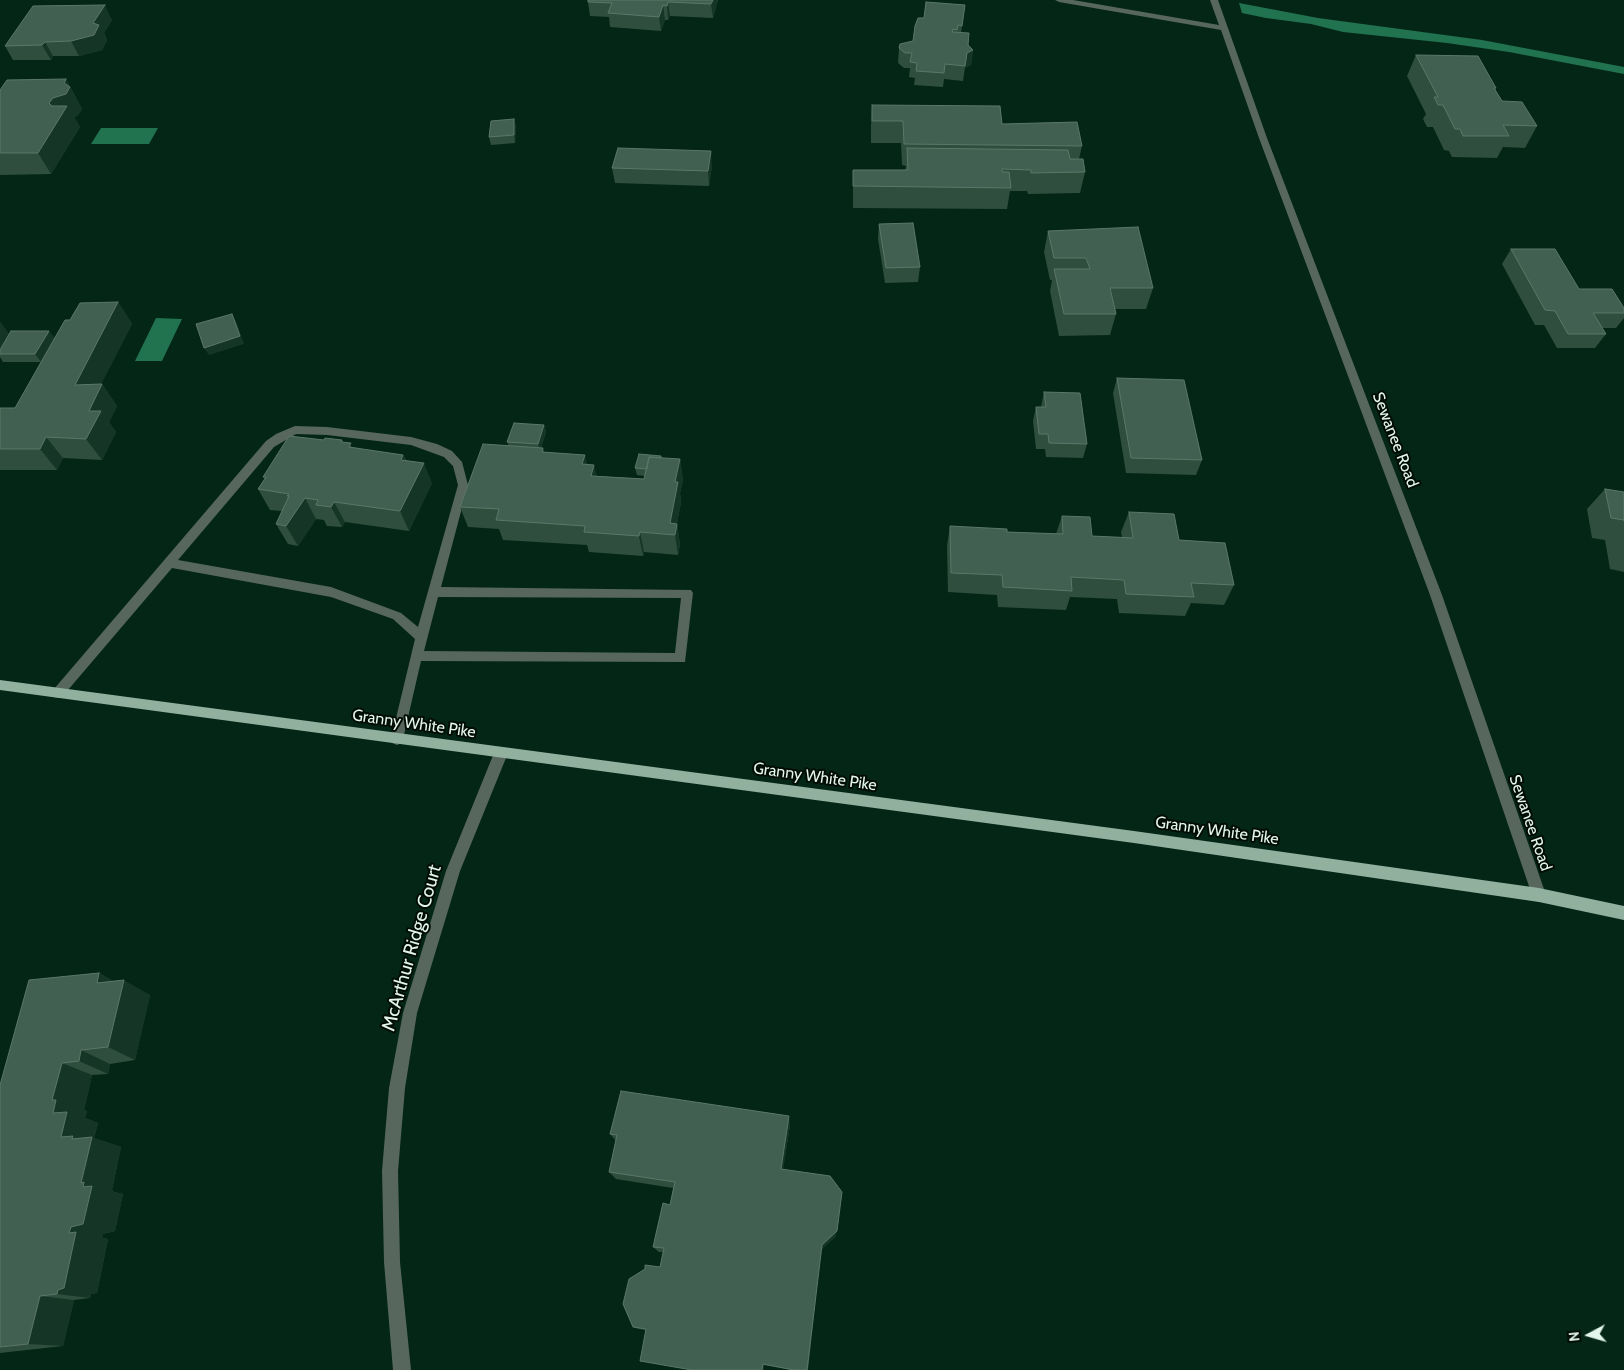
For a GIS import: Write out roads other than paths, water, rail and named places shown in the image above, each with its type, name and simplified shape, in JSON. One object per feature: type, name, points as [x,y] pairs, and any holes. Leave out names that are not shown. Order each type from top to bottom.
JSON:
[{"type":"main road","name":"Granny White Pike","points":[[0,686],[1092,831],[1538,895],[1624,913]]},
{"type":"street","points":[[1059,0],[1224,28]]},
{"type":"street","name":"Sewanee Road","points":[[1214,0],[1263,138],[1436,595],[1538,895]]},
{"type":"street","points":[[58,694],[270,444],[295,430],[327,431],[411,441],[433,447],[448,454],[458,465],[463,485],[421,637],[397,739]]},
{"type":"street","points":[[169,563],[331,592],[397,616],[421,637]]},
{"type":"street","points":[[417,656],[681,658],[687,593],[433,592]]},
{"type":"street","name":"McArthur Ridge Court","points":[[402,1370],[391,1253],[390,1171],[397,1088],[410,1013],[427,953],[454,871],[501,753]]}]
